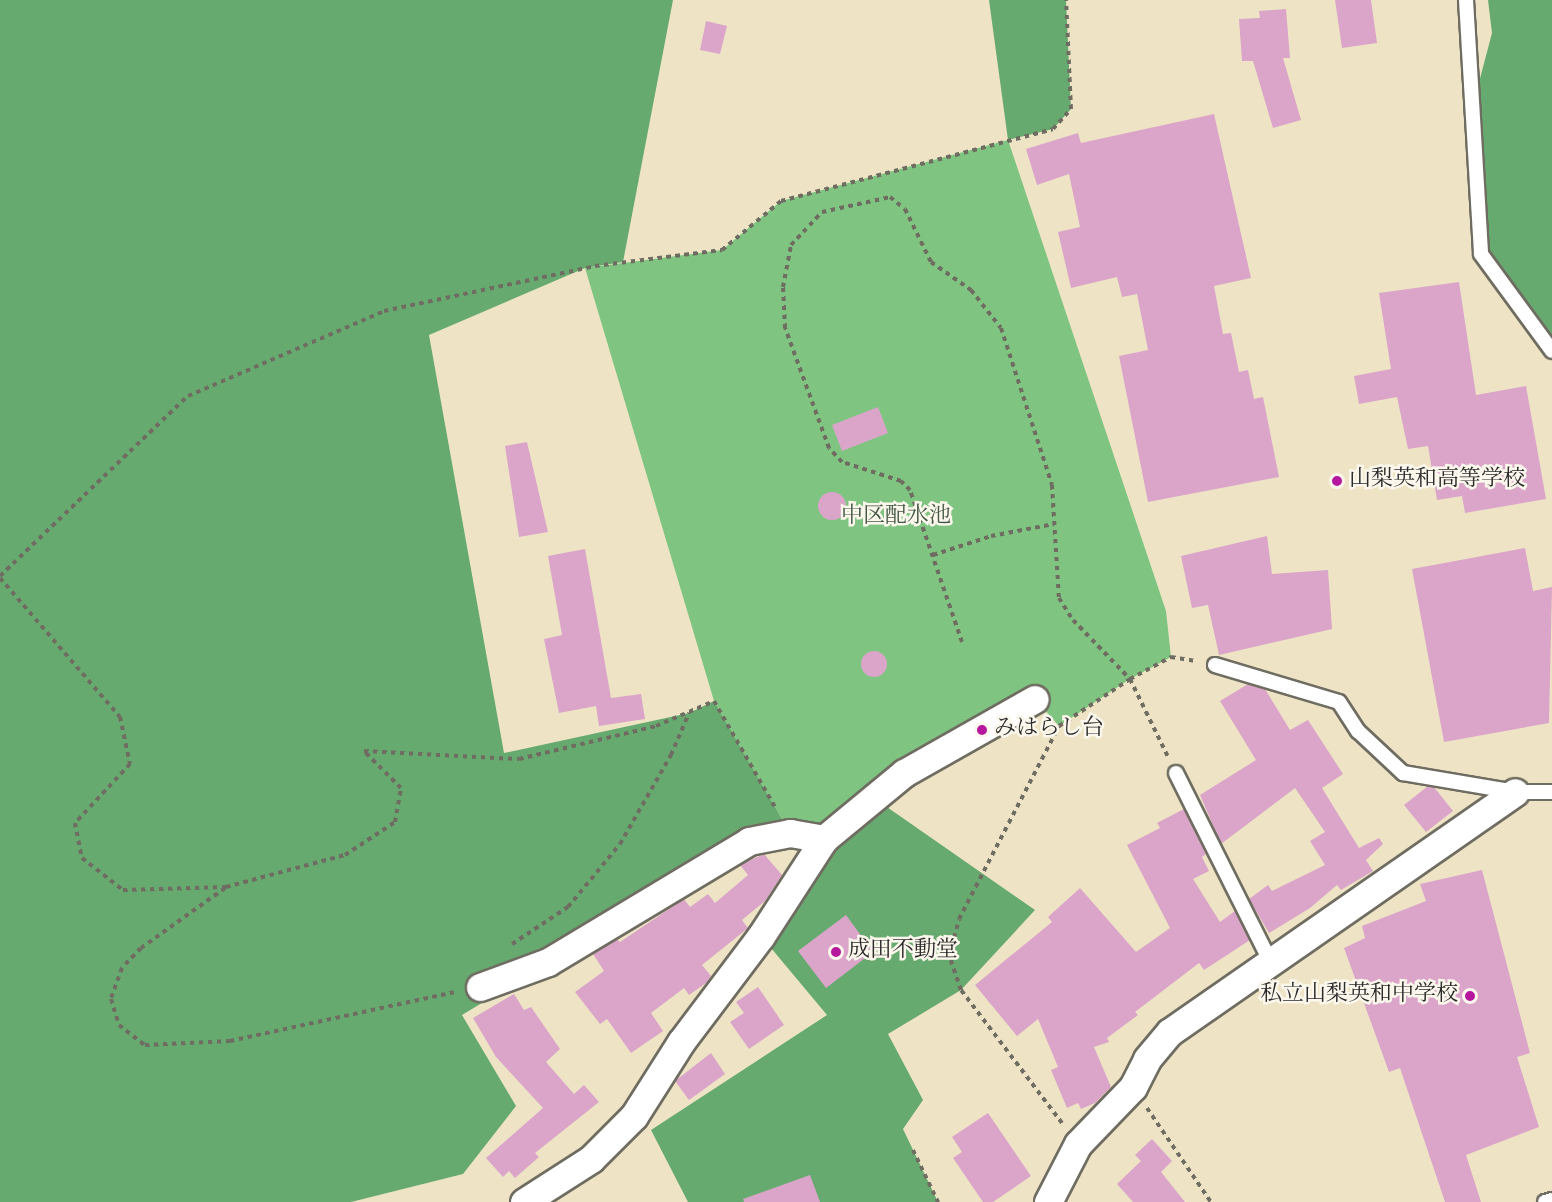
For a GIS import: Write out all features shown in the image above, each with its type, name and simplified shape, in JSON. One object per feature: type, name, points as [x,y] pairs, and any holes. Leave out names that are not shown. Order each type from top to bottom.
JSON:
[{"type":"street","points":[[524,1202],[591,1159],[634,1116],[824,839],[904,773],[1035,699]]},
{"type":"street","points":[[1048,1202],[1078,1144],[1133,1087],[1147,1059],[1170,1032],[1515,792]]},
{"type":"street","points":[[480,987],[548,962],[749,841],[790,833],[824,839]]},
{"type":"lane","points":[[1467,0],[1481,254],[1552,351]]},
{"type":"lane","points":[[1215,665],[1339,702],[1358,732],[1403,773],[1515,792],[1552,792]]},
{"type":"lane","points":[[1176,773],[1270,962]]},
{"type":"lane","points":[[1545,1202],[1552,1200]]},
{"type":"path","points":[[790,833],[714,701],[656,726],[519,759],[364,751],[401,788],[395,822],[345,855],[226,887],[123,891],[82,858],[75,823],[130,764],[120,717],[0,577],[188,396],[384,311],[595,266],[722,250],[781,201],[1053,129],[1071,109],[1066,0]]},
{"type":"path","points":[[962,642],[909,490],[901,481],[842,462],[829,448],[785,328],[783,287],[791,245],[822,212],[890,197],[905,209],[931,262],[970,290],[1001,328],[1052,484],[1059,598],[1073,620],[1130,679],[1176,773]]},
{"type":"path","points":[[933,555],[991,536],[1054,524]]},
{"type":"path","points":[[1078,1144],[961,990],[949,955],[959,919],[1059,726],[1130,679],[1171,657]]},
{"type":"path","points":[[510,945],[568,907],[620,843],[670,755],[689,713]]},
{"type":"path","points":[[226,887],[141,948],[122,968],[111,999],[119,1026],[146,1045],[230,1041],[480,987]]},
{"type":"path","points":[[1133,1087],[1211,1202]]},
{"type":"path","points":[[913,1150],[938,1202]]},
{"type":"green space","points":[[0,0],[673,0],[623,262],[585,268],[429,335],[504,753],[689,713],[714,701],[790,833],[749,841],[462,1015],[516,1106],[463,1174],[351,1202],[0,1202]]},
{"type":"green space","points":[[989,0],[1066,0],[1071,109],[1053,129],[1008,140]]},
{"type":"green space","points":[[1488,0],[1552,0],[1552,351],[1481,254],[1477,90],[1492,33]]},
{"type":"green space","name":"中区配水池","points":[[1008,140],[1166,611],[1171,657],[1130,679],[1059,726],[1036,700],[824,839],[790,833],[714,701],[585,268],[722,250],[781,201]]},
{"type":"green space","points":[[874,798],[1035,910],[961,990],[888,1034],[923,1100],[903,1129],[938,1202],[688,1202],[651,1130],[827,1015],[761,936]]},
{"type":"building","points":[[1335,0],[1371,0],[1377,43],[1342,48]]},
{"type":"building","points":[[1286,9],[1290,58],[1283,58],[1301,120],[1273,128],[1253,61],[1242,61],[1239,19],[1260,18],[1259,11]]},
{"type":"building","points":[[706,21],[727,26],[720,54],[700,50]]},
{"type":"building","points":[[1214,114],[1251,278],[1214,286],[1223,334],[1231,333],[1239,372],[1248,370],[1254,399],[1263,397],[1279,477],[1148,502],[1119,356],[1148,350],[1137,294],[1122,297],[1117,277],[1071,288],[1058,232],[1080,227],[1069,174],[1037,185],[1026,149],[1078,133],[1081,143]]},
{"type":"building","points":[[1459,282],[1476,395],[1526,386],[1546,499],[1465,513],[1462,496],[1437,500],[1428,446],[1408,449],[1397,397],[1359,404],[1354,376],[1391,369],[1379,293]]},
{"type":"building","points":[[878,407],[888,433],[842,451],[832,425]]},
{"type":"building","points":[[527,442],[548,532],[519,537],[505,446]]},
{"type":"building","points":[[832,492],[842,496],[846,506],[842,516],[832,520],[822,516],[818,506],[822,496]]},
{"type":"building","points":[[1267,536],[1272,574],[1328,570],[1332,629],[1219,655],[1208,605],[1192,608],[1181,556]]},
{"type":"building","points":[[1525,548],[1533,591],[1552,587],[1549,723],[1444,742],[1412,569]]},
{"type":"building","points":[[585,549],[611,698],[641,694],[645,719],[599,726],[596,706],[559,713],[544,639],[562,635],[548,556]]},
{"type":"building","points":[[874,651],[883,655],[887,664],[883,673],[874,677],[865,673],[861,664],[865,655]]},
{"type":"building","points":[[1248,684],[1265,689],[1290,730],[1308,720],[1343,774],[1322,788],[1359,848],[1379,838],[1383,844],[1366,860],[1373,871],[1341,890],[1337,885],[1310,908],[1269,933],[1249,899],[1268,885],[1272,891],[1325,865],[1310,841],[1325,832],[1295,788],[1221,844],[1200,795],[1256,760],[1220,701]]},
{"type":"building","points":[[1428,786],[1434,787],[1453,811],[1426,832],[1404,805]]},
{"type":"building","points":[[1184,809],[1206,854],[1202,857],[1209,871],[1193,879],[1220,922],[1235,911],[1250,940],[1204,970],[1199,963],[1135,1012],[1138,1015],[1107,1038],[1109,1042],[1094,1047],[1111,1087],[1095,1103],[1081,1109],[1078,1103],[1067,1108],[1051,1070],[1058,1067],[1038,1019],[1017,1036],[975,985],[1052,922],[1048,917],[1080,888],[1136,952],[1170,928],[1127,845],[1160,828],[1157,823]]},
{"type":"building","points":[[764,854],[782,875],[765,901],[742,920],[748,928],[702,965],[711,976],[706,983],[689,995],[684,988],[651,1013],[663,1031],[631,1053],[607,1019],[600,1024],[575,992],[604,971],[593,954],[617,939],[620,942],[684,899],[690,907],[708,894],[715,903],[748,875],[740,865]]},
{"type":"building","points":[[1482,870],[1530,1053],[1517,1057],[1539,1127],[1466,1155],[1481,1202],[1445,1202],[1400,1068],[1389,1072],[1344,948],[1365,938],[1362,926],[1426,901],[1420,884]]},
{"type":"building","name":"成田不動堂","points":[[846,915],[873,952],[826,988],[798,951]]},
{"type":"building","points":[[758,987],[784,1025],[749,1049],[730,1022],[744,1013],[736,1002]]},
{"type":"building","points":[[514,994],[524,1010],[531,1007],[560,1049],[546,1062],[574,1094],[584,1085],[599,1102],[535,1153],[539,1157],[515,1178],[509,1171],[503,1177],[486,1158],[543,1108],[496,1057],[473,1018]]},
{"type":"building","points":[[711,1053],[725,1074],[689,1100],[675,1081]]},
{"type":"building","points":[[988,1113],[1031,1176],[993,1202],[983,1202],[953,1158],[962,1152],[952,1137]]},
{"type":"building","points":[[1152,1139],[1172,1161],[1161,1172],[1185,1202],[1133,1202],[1117,1184],[1141,1161],[1135,1155]]},
{"type":"building","points":[[810,1175],[820,1202],[744,1202],[743,1199]]},
{"type":"place","name":"山梨英和高等学校","points":[[1337,481]]},
{"type":"place","name":"みはらし台","points":[[982,730]]},
{"type":"place","name":"成田不動堂","points":[[836,952]]},
{"type":"place","name":"私立山梨英和中学校","points":[[1470,996]]}]
